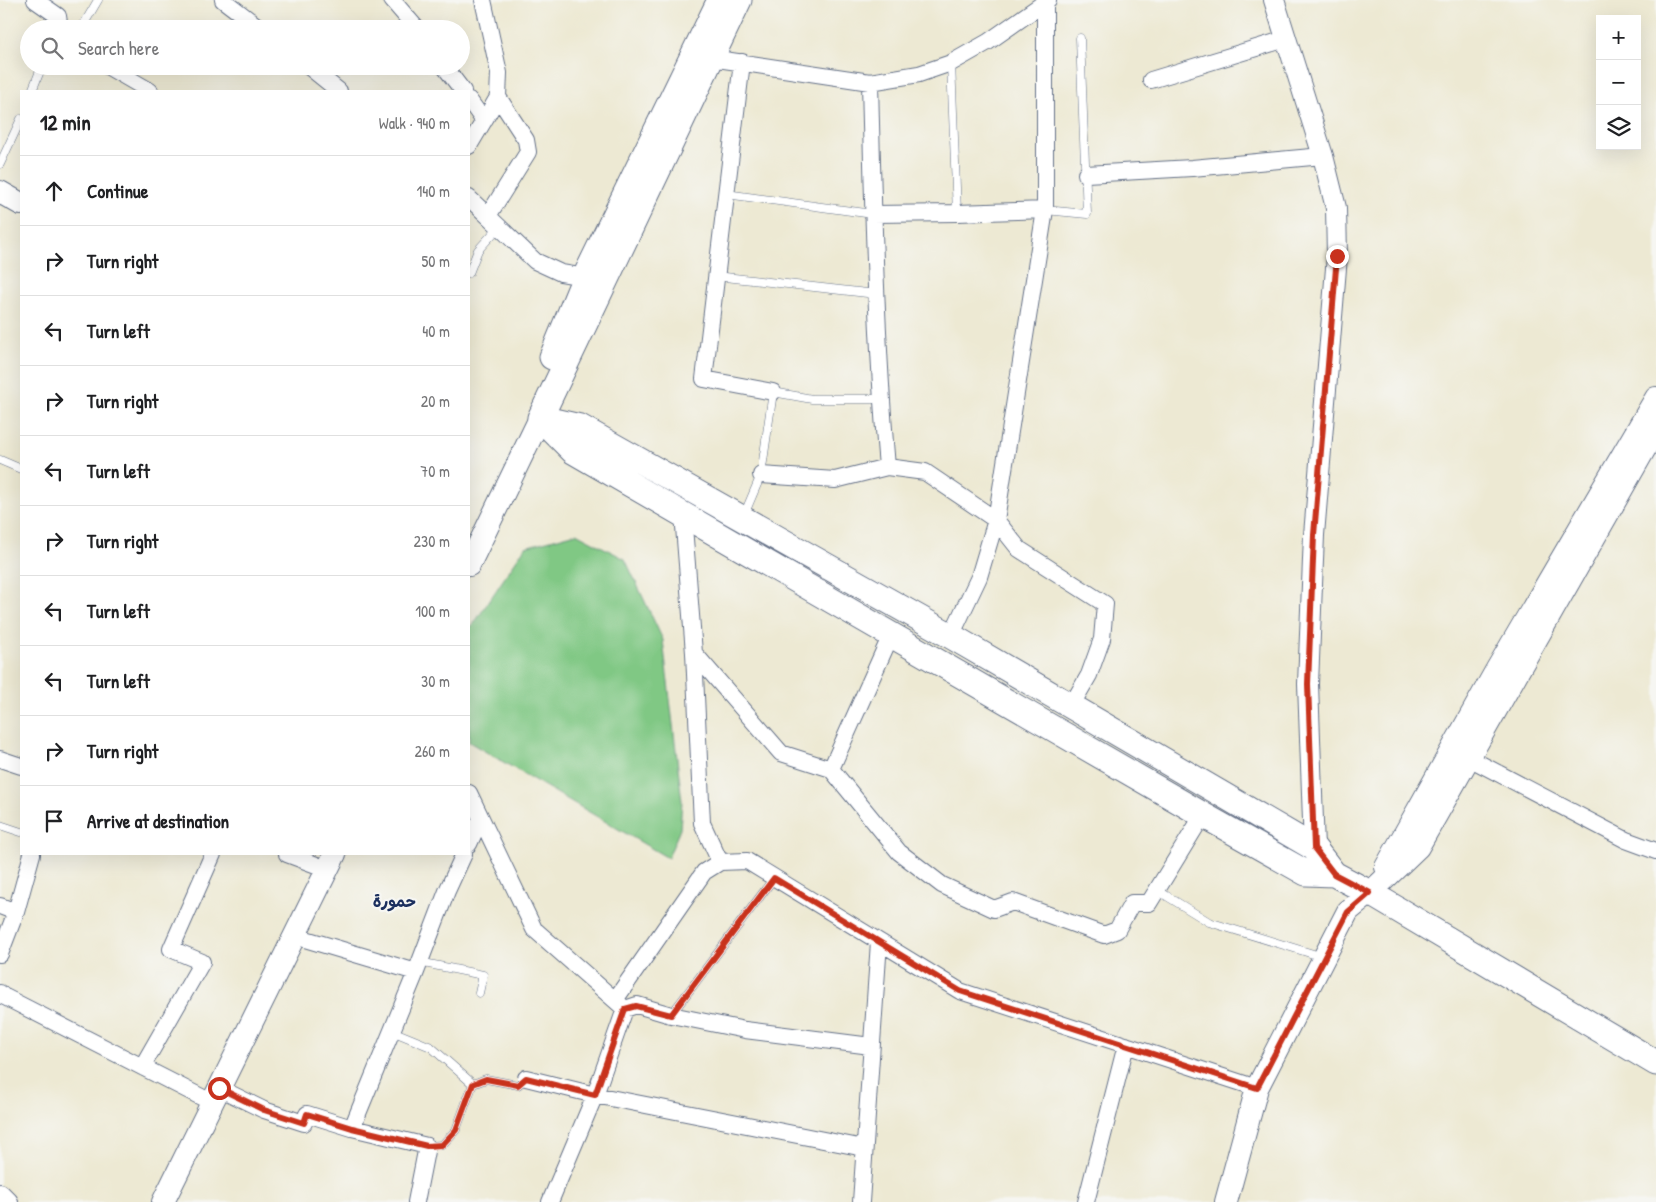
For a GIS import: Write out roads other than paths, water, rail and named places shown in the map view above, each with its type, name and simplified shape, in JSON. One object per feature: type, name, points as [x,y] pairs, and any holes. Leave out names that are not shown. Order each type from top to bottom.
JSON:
[{"type":"main road","points":[[594,280],[720,0]]},
{"type":"main road","points":[[470,560],[476,532],[540,418],[552,354],[594,280],[711,58],[739,0]]},
{"type":"main road","points":[[0,192],[20,203]]},
{"type":"main road","points":[[1370,893],[1404,838],[1497,669],[1656,398]]},
{"type":"main road","points":[[540,418],[573,451],[1203,815],[1306,873],[1334,874]]},
{"type":"main road","points":[[540,418],[580,427],[951,636],[1314,848],[1334,874],[1370,893],[1656,1063]]},
{"type":"main road","points":[[1226,1202],[1257,1088],[1348,912],[1418,847],[1656,429]]},
{"type":"main road","points":[[162,1202],[331,862]]},
{"type":"street","points":[[35,0],[58,16],[59,20]]},
{"type":"street","points":[[223,0],[249,20]]},
{"type":"street","points":[[392,0],[409,20]]},
{"type":"street","points":[[470,144],[498,97],[499,73],[483,0]]},
{"type":"street","points":[[1274,0],[1323,156],[1336,208],[1337,256],[1314,535],[1308,674],[1314,848]]},
{"type":"street","points":[[711,58],[870,82],[920,74],[950,63],[988,42],[1047,1]]},
{"type":"street","points":[[951,636],[979,577],[996,520],[1045,210],[1047,1]]},
{"type":"street","points":[[1151,80],[1286,39]]},
{"type":"street","points":[[742,62],[704,379],[773,392]]},
{"type":"street","points":[[122,75],[148,90]]},
{"type":"street","points":[[319,75],[338,90]]},
{"type":"street","points":[[451,75],[462,90]]},
{"type":"street","points":[[870,82],[876,294],[881,399],[887,467]]},
{"type":"street","points":[[494,221],[528,152],[526,140],[498,97]]},
{"type":"street","points":[[470,101],[484,121]]},
{"type":"street","points":[[1086,174],[1192,168],[1323,156]]},
{"type":"street","points":[[470,199],[535,261],[561,273],[594,280]]},
{"type":"street","points":[[873,214],[956,214],[1045,210]]},
{"type":"street","points":[[761,474],[835,480],[887,467],[925,472],[996,520],[1019,549],[1105,604],[1102,639],[1089,675],[1071,706]]},
{"type":"street","points":[[683,514],[694,653],[702,824],[720,862]]},
{"type":"street","points":[[831,769],[891,634]]},
{"type":"street","points":[[694,653],[781,753],[831,769],[899,852],[942,885],[994,909],[1013,902],[1104,935],[1117,930],[1132,903],[1149,903],[1203,815]]},
{"type":"street","points":[[1469,758],[1626,840],[1656,851]]},
{"type":"street","points":[[0,759],[20,766]]},
{"type":"street","points":[[470,795],[534,929],[620,1005],[636,1006],[745,1030],[871,1046]]},
{"type":"street","points":[[470,842],[481,818]]},
{"type":"street","points":[[0,954],[16,912],[32,855]]},
{"type":"street","points":[[142,1067],[202,962],[171,949],[214,855]]},
{"type":"street","points":[[292,855],[331,862]]},
{"type":"street","points":[[352,1128],[447,891],[464,855]]},
{"type":"street","points":[[550,1202],[595,1095],[620,1005],[704,872],[720,862],[747,861],[960,991],[1257,1088]]},
{"type":"street","points":[[0,906],[16,912]]},
{"type":"street","points":[[295,936],[418,967]]},
{"type":"street","points":[[860,1202],[879,942]]},
{"type":"street","points":[[0,993],[142,1067],[215,1095],[304,1123],[307,1114],[352,1128],[427,1146],[416,1202]]},
{"type":"street","points":[[1086,1202],[1126,1045]]},
{"type":"street","points":[[526,1078],[595,1095],[864,1148]]},
{"type":"street","points":[[0,1194],[8,1202]]},
{"type":"lane","points":[[86,20],[98,0]]},
{"type":"lane","points":[[1045,210],[1087,214],[1080,38]]},
{"type":"lane","points":[[950,63],[956,214]]},
{"type":"lane","points":[[32,90],[38,75]]},
{"type":"lane","points":[[0,164],[20,121]]},
{"type":"lane","points":[[726,194],[873,214]]},
{"type":"lane","points":[[470,270],[478,250],[494,221]]},
{"type":"lane","points":[[716,276],[876,294]]},
{"type":"lane","points":[[742,519],[761,474],[773,392],[812,399],[881,399]]},
{"type":"lane","points":[[0,460],[20,469]]},
{"type":"lane","points":[[0,825],[20,832]]},
{"type":"lane","points":[[671,1015],[774,878]]},
{"type":"lane","points":[[1157,890],[1209,922],[1325,957]]},
{"type":"lane","points":[[418,967],[483,975],[479,993]]},
{"type":"lane","points":[[392,1031],[431,1047],[473,1084]]},
{"type":"lane","points":[[427,1146],[442,1145],[456,1130],[473,1084],[486,1079],[518,1085],[526,1078]]},
{"type":"district","name":"حمورة","points":[[394,901]]}]
